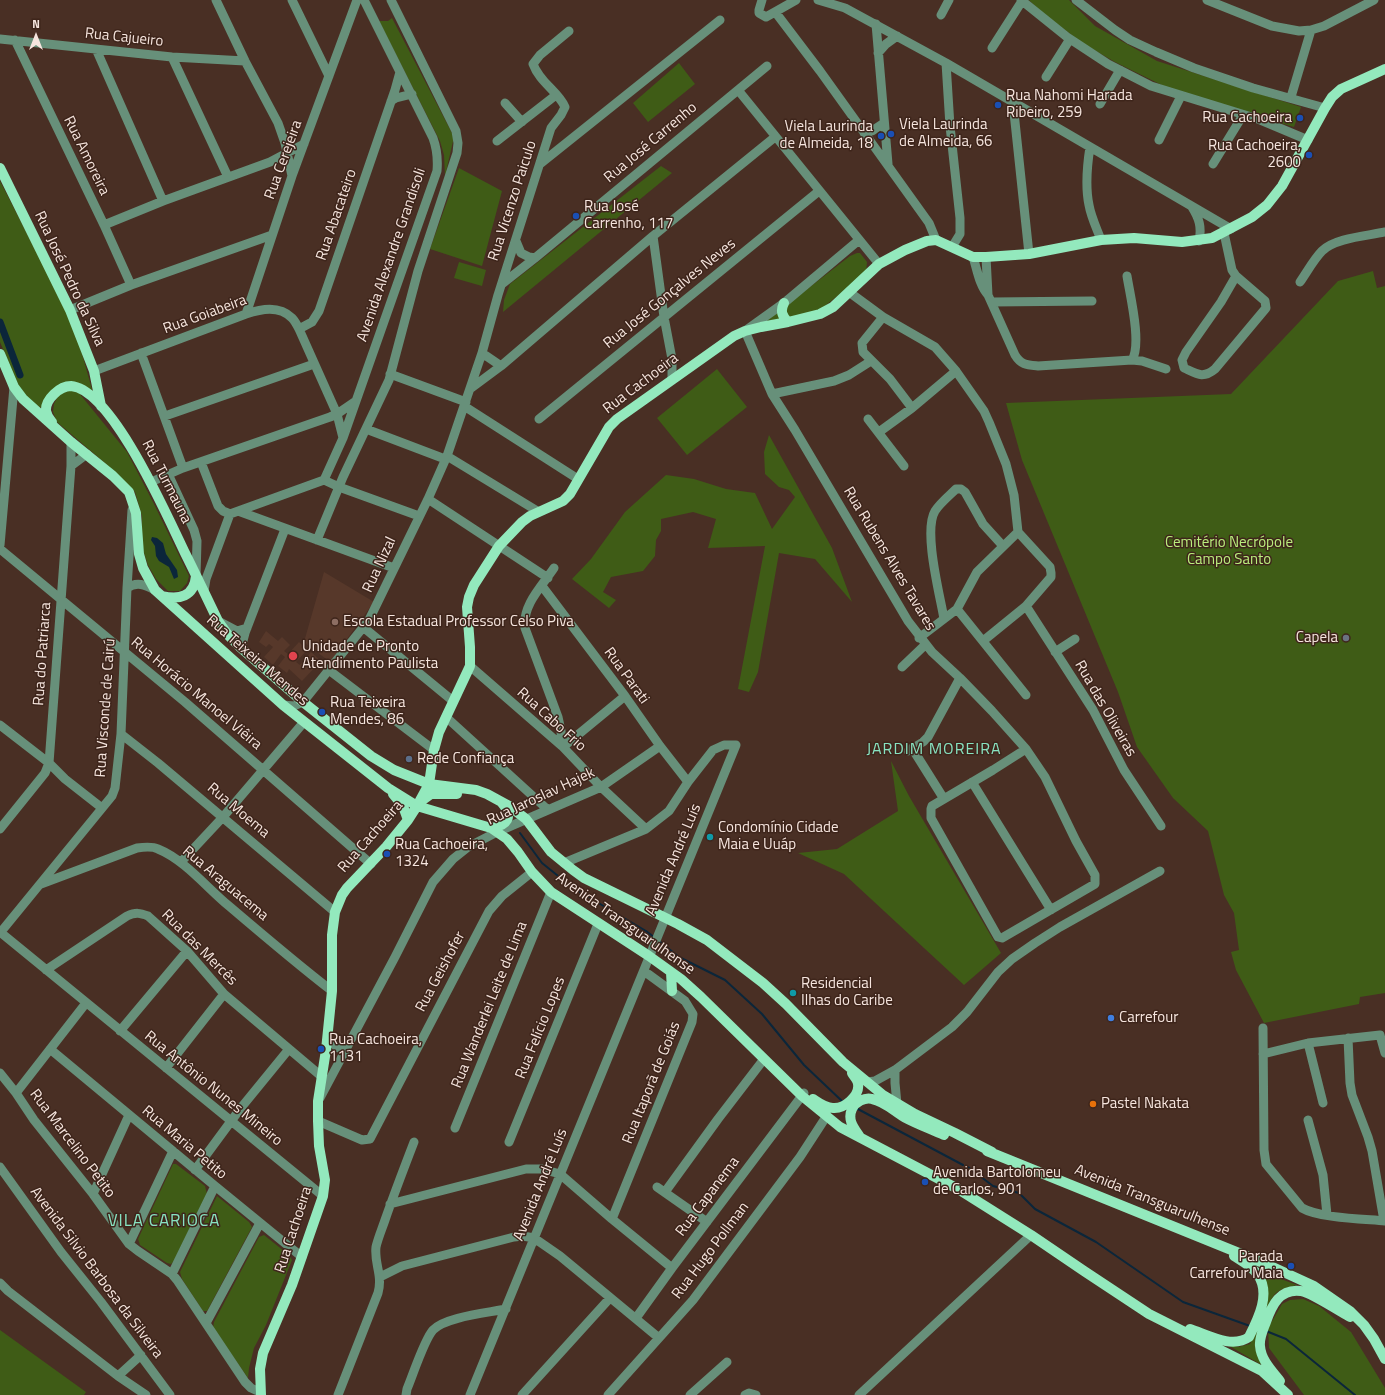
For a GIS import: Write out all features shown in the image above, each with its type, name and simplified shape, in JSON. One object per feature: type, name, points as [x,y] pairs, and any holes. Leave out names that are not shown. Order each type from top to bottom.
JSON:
[{"type":"main road","points":[[936,240],[973,257],[986,257],[1029,254],[1101,240],[1134,238],[1182,242],[1212,238],[1228,231],[1252,217],[1267,205],[1282,186],[1332,97],[1341,89],[1385,69]]},
{"type":"main road","name":"Rua José Pedro da Silva","points":[[0,168],[70,310],[94,371],[101,406]]},
{"type":"main road","name":"Rua Cachoeira","points":[[261,1394],[260,1369],[263,1353],[302,1257],[323,1196],[325,1180],[319,1146],[318,1101],[328,1039],[332,991],[332,935],[335,912],[342,895],[347,888],[371,864],[408,820],[429,784],[434,750],[446,717],[470,666],[467,607],[474,585],[499,546],[522,522],[563,501],[570,494],[609,427],[617,419],[734,336],[745,331],[768,325],[788,322],[820,314],[833,307],[879,264],[905,250],[927,241],[936,240]]},
{"type":"main road","points":[[784,303],[782,312],[788,322]]},
{"type":"main road","points":[[0,354],[14,387],[30,406],[122,484],[129,492],[133,502]]},
{"type":"main road","name":"Rua Turmauna","points":[[57,429],[47,415],[46,410],[47,404],[61,388],[70,386],[79,387],[87,392],[101,406],[131,446],[151,482],[201,582],[218,621],[228,635],[241,648]]},
{"type":"main road","name":"Rua Teixeira Mendes","points":[[133,502],[136,513],[139,554],[142,568],[158,593],[283,705],[388,788],[417,806]]},
{"type":"main road","points":[[158,593],[173,598],[186,595],[201,582]]},
{"type":"main road","name":"Rua Teixeira Mendes","points":[[241,648],[303,702],[371,756],[394,770],[429,784]]},
{"type":"main road","name":"Avenida Transguarulhense","points":[[429,784],[469,789],[487,794],[509,806],[526,819],[552,852],[584,878],[707,940],[763,983],[786,1004],[843,1062]]},
{"type":"main road","points":[[388,788],[403,806],[408,820]]},
{"type":"main road","points":[[417,806],[427,796],[435,793],[487,794]]},
{"type":"main road","points":[[500,800],[508,813],[500,827]]},
{"type":"main road","name":"Avenida Transguarulhense","points":[[417,806],[500,827],[507,839],[532,872],[551,892],[649,956],[701,997],[803,1095]]},
{"type":"main road","points":[[667,970],[672,991]]},
{"type":"main road","points":[[843,1062],[897,1104],[992,1152]]},
{"type":"main road","points":[[803,1095],[825,1106],[833,1108],[844,1105],[856,1095],[858,1087],[856,1079],[843,1062]]},
{"type":"main road","points":[[803,1095],[826,1117],[840,1127],[958,1189],[1031,1235],[1149,1314],[1262,1371],[1289,1395]]},
{"type":"main road","points":[[860,1137],[850,1121],[851,1111],[853,1106],[861,1100],[872,1098],[906,1118],[927,1128],[992,1152]]},
{"type":"main road","name":"Avenida Transguarulhense","points":[[992,1152],[1266,1264],[1314,1286],[1350,1311],[1364,1325],[1385,1359]]},
{"type":"main road","points":[[1149,1314],[1226,1341],[1239,1343],[1249,1337],[1261,1310],[1264,1291],[1261,1280],[1255,1272],[1241,1260],[1226,1250],[1204,1239]]},
{"type":"main road","points":[[1289,1395],[1266,1363],[1260,1346],[1261,1335],[1270,1309],[1280,1296],[1287,1292],[1303,1291],[1364,1325]]},
{"type":"street","points":[[216,0],[244,61],[282,132],[292,176]]},
{"type":"street","points":[[292,0],[329,76]]},
{"type":"street","name":"Rua Cerejeira","points":[[246,314],[292,176],[357,0]]},
{"type":"street","name":"Avenida Alexandre Grandisoli","points":[[316,540],[390,374],[418,271],[457,152],[458,142],[456,132],[391,0]]},
{"type":"street","points":[[762,0],[759,13],[766,17],[796,0]]},
{"type":"street","points":[[822,0],[845,8],[946,63],[1191,206],[1228,231],[1232,270],[1236,276],[1267,304],[1264,312],[1210,373],[1199,375],[1184,368],[1182,360],[1221,302],[1236,276]]},
{"type":"street","points":[[941,15],[949,0]]},
{"type":"street","points":[[1076,0],[1114,30],[1130,40],[1156,52],[1194,68],[1254,88],[1291,97],[1325,108]]},
{"type":"street","points":[[1207,0],[1272,26],[1299,31],[1311,30],[1324,26],[1374,0]]},
{"type":"street","points":[[992,48],[1021,1],[1070,39],[1120,70],[1151,86],[1258,119],[1308,140]]},
{"type":"street","points":[[352,16],[368,2]]},
{"type":"street","name":"Avenida Alexandre Grandisoli","points":[[324,480],[343,438],[437,171],[438,160],[435,143],[368,2]]},
{"type":"street","points":[[776,12],[929,223],[936,240]]},
{"type":"street","points":[[540,164],[720,20]]},
{"type":"street","points":[[876,24],[888,166]]},
{"type":"street","points":[[1291,97],[1311,30]]},
{"type":"street","name":"Rua Vicenzo Paiculo","points":[[465,404],[551,128],[565,107],[562,100],[536,73],[533,64],[540,55],[569,32]]},
{"type":"street","points":[[878,53],[886,44],[898,36]]},
{"type":"street","name":"Rua Cajueiro","points":[[0,39],[172,57],[244,61]]},
{"type":"street","points":[[1046,77],[1070,39]]},
{"type":"street","name":"Rua Amoreira","points":[[15,40],[104,225],[131,285]]},
{"type":"street","points":[[96,50],[163,201]]},
{"type":"street","points":[[172,57],[228,177]]},
{"type":"street","points":[[946,63],[950,126],[960,222],[960,234],[952,247]]},
{"type":"street","name":"Rua José Carrenho","points":[[502,284],[767,66]]},
{"type":"street","points":[[1100,104],[1120,70]]},
{"type":"street","name":"Rua Abacateiro","points":[[300,329],[312,322],[319,311],[400,72]]},
{"type":"street","points":[[738,90],[819,192],[879,264]]},
{"type":"street","points":[[391,101],[396,98],[412,94]]},
{"type":"street","points":[[497,142],[556,95]]},
{"type":"street","points":[[1159,140],[1181,96]]},
{"type":"street","points":[[505,103],[522,122]]},
{"type":"street","points":[[1014,103],[1029,254]]},
{"type":"street","points":[[1213,164],[1243,115]]},
{"type":"street","points":[[864,133],[872,131],[884,123]]},
{"type":"street","points":[[470,389],[500,366],[653,236],[775,137]]},
{"type":"street","points":[[104,225],[163,201],[270,162],[304,144]]},
{"type":"street","points":[[1090,147],[1087,164],[1086,187],[1089,206],[1101,240]]},
{"type":"street","name":"Rua José Gonçalves Neves","points":[[539,419],[819,192]]},
{"type":"street","points":[[1191,206],[1199,221],[1199,240]]},
{"type":"street","points":[[1300,282],[1322,251],[1329,246],[1338,242],[1385,232]]},
{"type":"street","points":[[70,310],[131,285],[272,235]]},
{"type":"street","points":[[653,236],[664,317],[672,359],[672,379]]},
{"type":"street","points":[[745,331],[784,303],[859,240]]},
{"type":"street","points":[[516,241],[521,253],[528,257],[535,258]]},
{"type":"street","points":[[973,257],[981,285],[990,298],[1019,362],[1038,366],[1132,360],[1166,369]]},
{"type":"street","points":[[986,257],[990,298]]},
{"type":"street","points":[[1127,276],[1134,318],[1136,344],[1135,355],[1132,360]]},
{"type":"street","points":[[849,292],[883,317],[934,347],[956,371],[984,410],[1006,464],[1014,495],[1018,532],[1050,567],[1051,573],[1046,584],[1026,606],[983,640]]},
{"type":"street","points":[[990,298],[1092,301]]},
{"type":"street","name":"Rua Goiabeira","points":[[94,371],[261,309],[284,312],[292,318],[300,329],[337,414],[343,438]]},
{"type":"street","points":[[883,317],[862,343],[863,352],[890,379],[912,408]]},
{"type":"street","name":"Rua Rubens Alves Tavares","points":[[745,331],[772,394],[795,430],[908,621],[922,641],[937,658],[960,678],[1026,749],[1045,777],[1076,841],[1095,875],[1095,884],[1051,910]]},
{"type":"street","points":[[141,353],[183,468]]},
{"type":"street","points":[[482,353],[500,366]]},
{"type":"street","points":[[672,359],[680,366],[691,366]]},
{"type":"street","points":[[772,394],[834,380],[849,375],[871,361]]},
{"type":"street","points":[[165,416],[314,364]]},
{"type":"street","points":[[879,432],[912,408],[956,371]]},
{"type":"street","points":[[390,374],[465,404],[578,479]]},
{"type":"street","points":[[0,545],[14,387]]},
{"type":"street","points":[[151,482],[183,468],[337,414],[356,400]]},
{"type":"street","name":"Rua Nizal","points":[[303,702],[330,671],[376,608],[446,458],[465,404]]},
{"type":"street","points":[[868,419],[904,466]]},
{"type":"street","points":[[366,429],[446,458],[539,512]]},
{"type":"street","name":"Rua do Patriarca","points":[[0,828],[45,773],[49,763],[62,599],[71,466],[71,442]]},
{"type":"street","points":[[71,466],[86,454]]},
{"type":"street","points":[[201,462],[218,506],[223,511],[285,529],[394,568]]},
{"type":"street","name":"Rua Turmauna","points":[[168,474],[194,530],[197,541],[201,582]]},
{"type":"street","points":[[201,582],[234,513],[324,480],[339,487],[419,516]]},
{"type":"street","points":[[944,619],[931,542],[931,523],[935,510],[956,489],[961,489],[965,492],[983,524],[1003,546]]},
{"type":"street","points":[[428,499],[548,578]]},
{"type":"street","name":"Rua Visconde de Cairú","points":[[0,932],[112,796],[115,788],[121,734],[127,588],[133,502]]},
{"type":"street","points":[[241,648],[247,628],[285,529]]},
{"type":"street","points":[[902,667],[922,641],[944,619],[957,609],[977,572],[1018,532]]},
{"type":"street","name":"Rua Horácio Manoel Viêira","points":[[0,549],[185,702],[371,864]]},
{"type":"street","points":[[554,568],[528,606],[524,620],[525,628],[558,717],[562,746]]},
{"type":"street","points":[[127,588],[138,583],[158,593]]},
{"type":"street","name":"Rua Parati","points":[[542,586],[688,782]]},
{"type":"street","name":"Rua das Oliveiras","points":[[1026,606],[1093,710],[1124,770],[1161,826]]},
{"type":"street","points":[[957,609],[1026,695]]},
{"type":"street","points":[[218,621],[237,631],[247,628]]},
{"type":"street","points":[[363,627],[453,701]]},
{"type":"street","points":[[1055,652],[1075,638]]},
{"type":"street","name":"Rua Cabo Frio","points":[[470,666],[562,746],[600,787],[646,830]]},
{"type":"street","points":[[330,671],[434,750]]},
{"type":"street","points":[[944,799],[910,750],[928,737],[960,678]]},
{"type":"street","points":[[562,746],[625,696]]},
{"type":"street","points":[[283,705],[294,706],[303,702]]},
{"type":"street","points":[[446,717],[547,810]]},
{"type":"street","points":[[181,862],[223,817],[304,722]]},
{"type":"street","points":[[0,725],[49,763],[65,779],[102,808]]},
{"type":"street","name":"Rua Moema","points":[[121,734],[223,817],[335,912]]},
{"type":"street","name":"Avenida André Luís","points":[[470,1395],[664,917],[697,847],[736,745],[724,745],[713,750],[688,782]]},
{"type":"street","name":"Rua Jaroslav Hajek","points":[[318,1101],[395,957],[433,882],[453,859],[468,847],[500,827],[526,819],[600,787],[660,746]]},
{"type":"street","points":[[972,782],[1051,910],[1003,938],[998,937],[930,814],[932,806],[1026,749]]},
{"type":"street","points":[[564,863],[646,830],[669,811],[688,782]]},
{"type":"street","name":"Rua Araguacema","points":[[40,885],[138,848],[148,847],[158,849],[181,862],[229,906],[302,968],[332,991]]},
{"type":"street","points":[[867,1082],[875,1081],[896,1070],[952,1027],[967,1012],[998,972],[1012,959],[1060,926],[1160,871]]},
{"type":"street","name":"Rua Geishofer","points":[[318,1121],[362,1140],[368,1140],[372,1136],[455,975],[490,911],[502,896],[532,872]]},
{"type":"street","name":"Rua Wanderlei Leite de Lima","points":[[455,1128],[551,892]]},
{"type":"street","name":"Rua das Mercês","points":[[46,970],[127,916],[134,913],[141,913],[148,916],[187,951],[224,994],[322,1076]]},
{"type":"street","name":"Rua Felício Lopes","points":[[509,1142],[598,924]]},
{"type":"street","name":"Rua Antônio Nunes Mineiro","points":[[0,932],[323,1196]]},
{"type":"street","points":[[120,1031],[187,951]]},
{"type":"street","name":"Avenida André Luís","points":[[637,985],[648,974],[667,970]]},
{"type":"street","name":"Rua Itaporã de Goiás","points":[[612,1219],[692,1022],[693,1014],[685,1001],[648,974]]},
{"type":"street","points":[[166,1068],[224,994]]},
{"type":"street","points":[[16,1093],[86,1003]]},
{"type":"street","points":[[1263,1028],[1264,1150],[1266,1164],[1302,1208],[1310,1212],[1384,1221],[1372,1151],[1352,1095],[1348,1038]]},
{"type":"street","points":[[1263,1054],[1308,1043],[1380,1036],[1385,1053]]},
{"type":"street","points":[[328,1039],[338,1048],[347,1047]]},
{"type":"street","points":[[1308,1043],[1323,1103]]},
{"type":"street","name":"Rua Maria Petito","points":[[50,1049],[302,1257]]},
{"type":"street","points":[[195,1170],[240,1109],[289,1049]]},
{"type":"street","points":[[707,1222],[661,1189],[718,1119],[764,1059]]},
{"type":"street","points":[[896,1070],[895,1083],[897,1104]]},
{"type":"street","name":"Rua Marcelino Petito","points":[[0,1073],[129,1244],[172,1274],[245,1382],[261,1394]]},
{"type":"street","name":"Rua Capanema","points":[[636,1318],[803,1095]]},
{"type":"street","points":[[92,1194],[129,1115]]},
{"type":"street","name":"Rua Hugo Pollman","points":[[608,1395],[693,1300],[800,1157],[826,1117]]},
{"type":"street","points":[[1308,1120],[1323,1175],[1327,1215]]},
{"type":"street","points":[[338,1395],[378,1293],[380,1277],[376,1264],[377,1245],[390,1204],[414,1142]]},
{"type":"street","points":[[129,1244],[173,1151]]},
{"type":"street","name":"Avenida Silvio Barbosa da Silveira","points":[[0,1168],[61,1252],[170,1395]]},
{"type":"street","points":[[390,1204],[526,1168],[542,1169],[560,1174],[672,1268]]},
{"type":"street","points":[[172,1274],[215,1186]]},
{"type":"street","points":[[206,1323],[260,1223]]},
{"type":"street","points":[[859,1395],[1031,1235]]},
{"type":"street","points":[[380,1277],[402,1266],[514,1237],[534,1238],[560,1256],[659,1338]]},
{"type":"street","points":[[0,1283],[8,1291],[118,1376],[146,1395]]},
{"type":"street","points":[[522,1395],[610,1298]]},
{"type":"street","points":[[406,1395],[424,1346],[432,1330],[440,1324],[450,1320],[506,1309]]},
{"type":"street","points":[[118,1376],[141,1355]]},
{"type":"street","points":[[690,1395],[727,1362]]},
{"type":"street","points":[[745,1395],[749,1393],[756,1395]]},
{"type":"shaded area","name":"Escola Estadual Professor Celso Piva","points":[[324,572],[374,602],[330,662],[304,642]]},
{"type":"shaded area","name":"Unidade de Pronto Atendimento Paulista","points":[[266,631],[278,641],[282,637],[290,645],[284,651],[288,654],[299,642],[307,650],[296,662],[300,665],[311,652],[321,661],[302,681],[289,669],[287,673],[278,666],[285,657],[281,654],[273,665],[264,657],[273,647],[269,644],[266,647],[259,642]]},
{"type":"green space","points":[[1029,0],[1069,0],[1095,26],[1157,61],[1301,107],[1294,127],[1176,92],[1115,62],[1084,44],[1041,12]]},
{"type":"green space","points":[[392,18],[454,137],[445,176],[444,155],[440,141],[379,21],[388,21]]},
{"type":"green space","points":[[679,63],[695,84],[648,122],[633,103]]},
{"type":"green space","points":[[661,166],[672,173],[503,312],[504,300],[510,284]]},
{"type":"green space","points":[[459,168],[502,191],[482,266],[430,249]]},
{"type":"green space","points":[[0,181],[68,314],[81,350],[93,393],[71,384],[42,408],[34,404],[21,391],[0,342]]},
{"type":"green space","points":[[860,253],[867,262],[866,273],[816,313],[766,321],[850,256]]},
{"type":"green space","points":[[459,262],[486,270],[482,286],[454,278]]},
{"type":"green space","name":"Cemitério Necrópole Campo Santo","points":[[1373,271],[1377,288],[1385,286],[1385,993],[1360,997],[1359,1004],[1264,1023],[1236,970],[1231,952],[1239,950],[1234,913],[1224,895],[1208,831],[1173,798],[1137,747],[1118,692],[1022,460],[1006,403],[1231,394],[1338,281]]},
{"type":"green space","points":[[717,369],[747,407],[687,455],[657,418]]},
{"type":"green space","points":[[70,390],[79,393],[127,452],[189,576],[187,583],[180,591],[168,591],[156,579],[148,565],[142,547],[142,516],[135,492],[105,463],[57,422],[53,412],[54,404],[59,394]]},
{"type":"green space","points":[[769,435],[832,548],[852,602],[815,559],[779,553],[758,672],[749,692],[738,689],[765,546],[708,548],[716,519],[693,512],[661,519],[661,531],[656,540],[655,556],[643,571],[611,577],[603,592],[616,600],[609,608],[572,579],[591,559],[625,512],[666,475],[694,479],[726,489],[755,493],[772,529],[795,497],[789,490],[779,487],[765,474],[764,452]]},
{"type":"green space","points":[[891,761],[909,796],[1001,953],[964,985],[844,874],[798,853],[837,849],[898,811]]},
{"type":"green space","points":[[173,1164],[176,1164],[205,1186],[207,1194],[174,1261],[171,1264],[167,1263],[140,1245],[138,1239]]},
{"type":"green space","points":[[217,1196],[249,1222],[252,1227],[207,1311],[203,1311],[182,1279],[180,1272]]},
{"type":"green space","points":[[264,1235],[289,1255],[292,1260],[266,1325],[254,1348],[248,1378],[213,1328],[214,1322],[259,1237]]},
{"type":"green space","points":[[1262,1272],[1297,1285],[1282,1289],[1275,1294],[1259,1328],[1255,1346],[1258,1355],[1267,1368],[1226,1344],[1238,1347],[1250,1344],[1264,1307],[1266,1295]]},
{"type":"green space","points":[[1303,1299],[1319,1306],[1351,1332],[1385,1388],[1385,1395],[1304,1395],[1269,1348],[1268,1328],[1282,1304],[1290,1300]]},
{"type":"green space","points":[[0,1330],[86,1392],[84,1395],[0,1395]]},
{"type":"water","points":[[152,537],[157,538],[163,543],[166,554],[177,570],[178,577],[174,579],[169,567],[159,561],[156,556],[155,546],[151,540]]},
{"type":"waterway","points":[[0,322],[20,375]]},
{"type":"waterway","points":[[520,833],[542,863],[573,888],[654,937]]},
{"type":"waterway","points":[[659,941],[679,957],[725,980],[762,1014],[804,1065],[843,1102]]},
{"type":"waterway","points":[[856,1108],[963,1165]]},
{"type":"waterway","points":[[968,1167],[993,1186],[1019,1193],[1035,1209],[1096,1242],[1183,1302],[1250,1326]]},
{"type":"waterway","points":[[1266,1331],[1286,1339],[1355,1395]]},
{"type":"place","name":"Rua Nahomi Harada Ribeiro, 259","points":[[998,105]]},
{"type":"place","name":"Rua Cachoeira","points":[[1300,118]]},
{"type":"place","name":"Viela Laurinda de Almeida, 66","points":[[891,134]]},
{"type":"place","name":"Viela Laurinda de Almeida, 18","points":[[881,136]]},
{"type":"place","name":"Rua Cachoeira, 2600","points":[[1309,155]]},
{"type":"place","name":"Rua José Carrenho, 117","points":[[576,216]]},
{"type":"place","name":"Escola Estadual Professor Celso Piva","points":[[335,622]]},
{"type":"place","name":"Capela","points":[[1346,638]]},
{"type":"place","name":"Unidade de Pronto Atendimento Paulista","points":[[293,656]]},
{"type":"place","name":"Rua Teixeira Mendes, 86","points":[[322,712]]},
{"type":"place","name":"Rede Confiança","points":[[409,759]]},
{"type":"place","name":"Condomínio Cidade Maia e Uuáp","points":[[710,837]]},
{"type":"place","name":"Rua Cachoeira, 1324","points":[[387,854]]},
{"type":"place","name":"Residencial Ilhas do Caribe","points":[[793,993]]},
{"type":"place","name":"Carrefour","points":[[1111,1018]]},
{"type":"place","name":"Rua Cachoeira, 1131","points":[[321,1049]]},
{"type":"place","name":"Pastel Nakata","points":[[1093,1104]]},
{"type":"place","name":"Avenida Bartolomeu de Carlos, 901","points":[[925,1182]]},
{"type":"place","name":"Parada Carrefour Maia","points":[[1291,1266]]},
{"type":"district","name":"JARDIM MOREIRA","points":[[934,750]]},
{"type":"district","name":"VILA CARIOCA","points":[[164,1222]]}]
